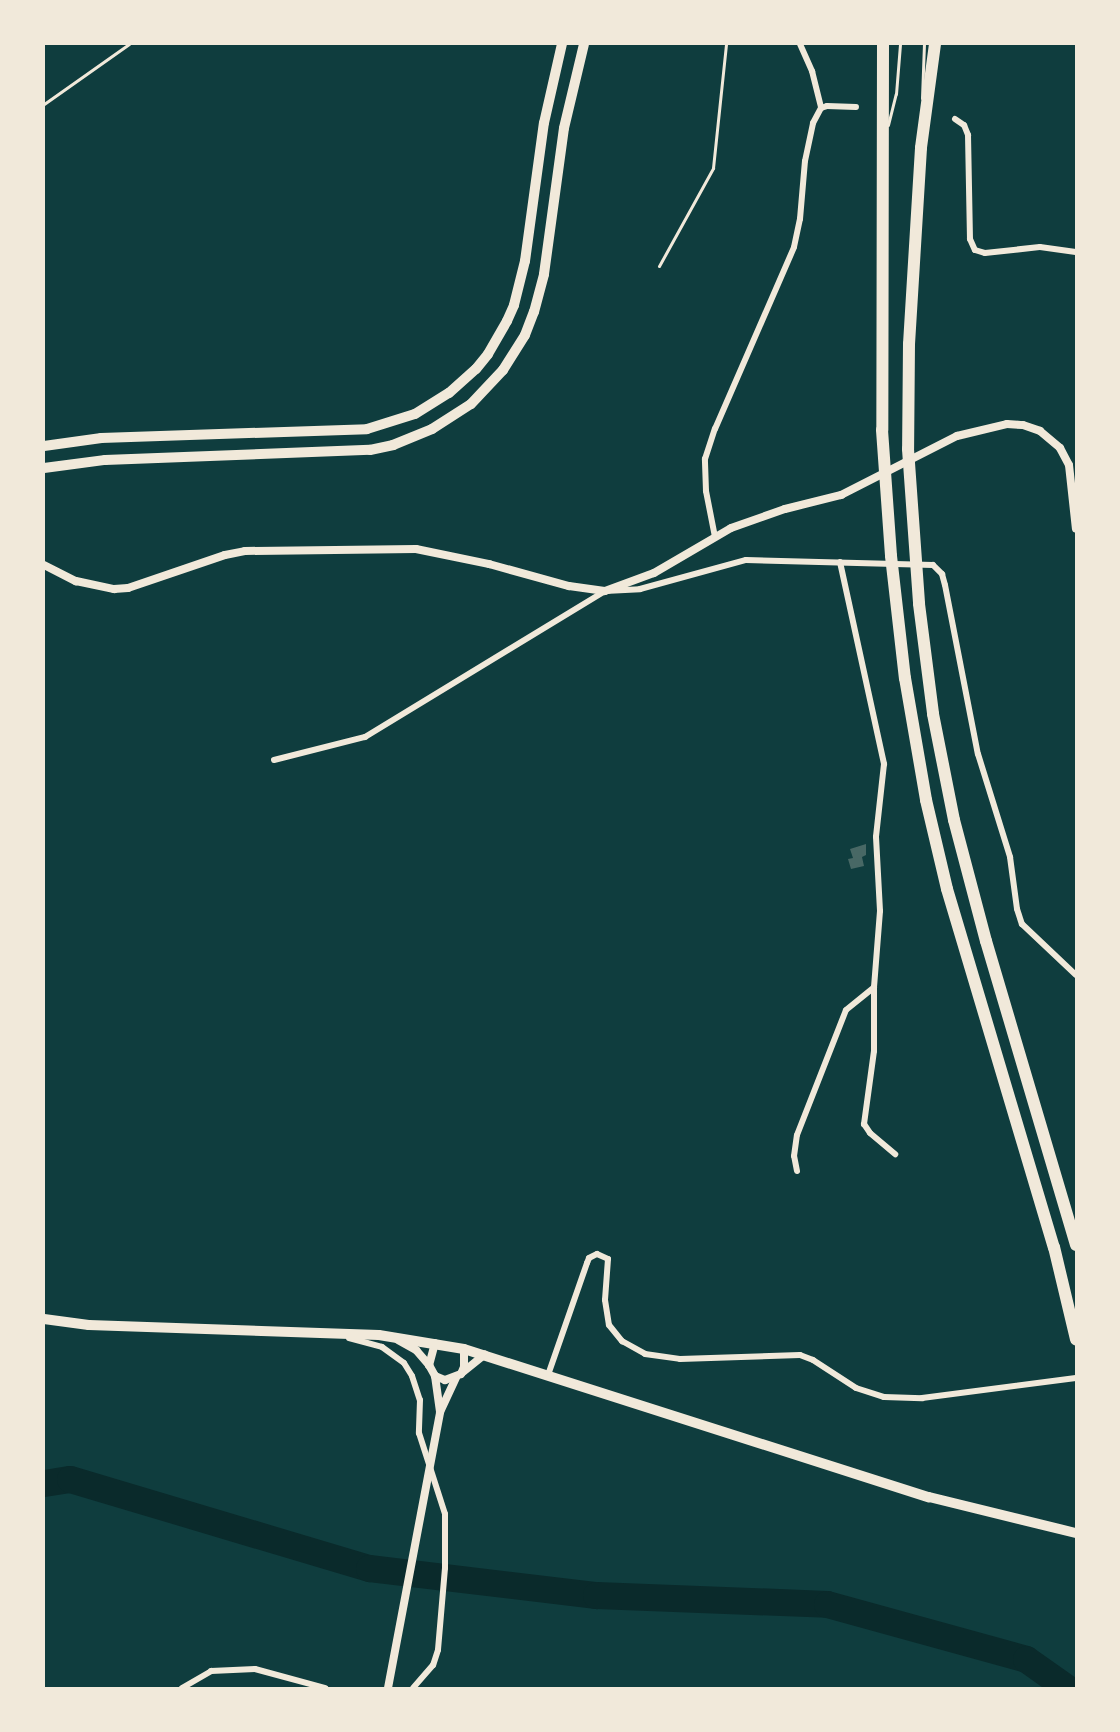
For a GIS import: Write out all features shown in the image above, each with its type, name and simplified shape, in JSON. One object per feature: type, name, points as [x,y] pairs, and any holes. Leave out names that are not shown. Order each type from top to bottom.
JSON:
[{"type":"highway","points":[[883,44],[882,430],[891,556],[905,678],[924,790],[964,951],[1054,1247],[1077,1339]]},
{"type":"highway","points":[[935,44],[921,148],[909,344],[908,449],[913,536],[933,714],[954,820],[986,941],[1077,1245]]},
{"type":"main road","points":[[44,446],[102,438],[367,429],[415,414],[449,393],[476,369],[488,354],[503,330],[514,305],[525,261],[544,123],[562,44]]},
{"type":"main road","points":[[44,468],[105,460],[370,450],[393,445],[432,429],[471,404],[503,370],[525,335],[534,312],[544,274],[564,128],[584,44]]},
{"type":"main road","points":[[44,1319],[89,1325],[392,1336],[464,1349],[929,1497],[1077,1533]]},
{"type":"street","points":[[800,44],[812,71],[820,108]]},
{"type":"street","points":[[715,537],[706,491],[705,459],[715,429],[794,247],[809,139],[816,114],[820,108],[827,106],[856,107]]},
{"type":"street","points":[[955,119],[964,125],[968,135],[970,239],[973,248],[981,252],[1040,247],[1077,252]]},
{"type":"street","points":[[274,760],[365,737],[605,591],[654,573],[715,537],[759,517],[849,492],[957,436],[1007,424],[1023,425],[1040,431],[1060,448],[1069,465],[1077,529]]},
{"type":"street","points":[[44,565],[76,581],[114,589],[128,588],[225,555],[245,551],[408,549],[438,552],[569,586],[605,591],[640,589],[746,560],[933,565],[942,573],[978,754],[1010,856],[1017,909],[1022,924],[1077,975]]},
{"type":"street","points":[[840,562],[884,764],[876,837],[880,911],[874,987],[874,1051],[864,1124],[870,1133],[895,1154]]},
{"type":"street","points":[[797,1171],[794,1156],[797,1135],[846,1010],[874,987]]},
{"type":"street","points":[[548,1375],[587,1263],[597,1254],[608,1259],[604,1300],[609,1325],[622,1341],[645,1354],[680,1359],[800,1355],[813,1360],[856,1388],[884,1397],[922,1398],[1077,1378]]},
{"type":"street","points":[[334,1334],[382,1347],[404,1363],[412,1376],[420,1400],[419,1433],[445,1514],[446,1568],[441,1628],[433,1665],[413,1689]]},
{"type":"street","points":[[392,1336],[416,1350],[429,1365],[435,1376],[440,1412]]},
{"type":"street","points":[[429,1365],[435,1343]]},
{"type":"street","points":[[388,1689],[440,1412],[464,1367],[464,1349]]},
{"type":"street","points":[[435,1376],[445,1380],[458,1376],[485,1354]]},
{"type":"street","points":[[182,1689],[211,1671],[255,1669],[325,1689]]},
{"type":"lane","points":[[883,149],[896,94],[900,44]]},
{"type":"lane","points":[[921,148],[924,44]]},
{"type":"path","points":[[44,104],[129,44]]},
{"type":"path","points":[[659,266],[713,168],[726,44]]},
{"type":"building","points":[[866,844],[866,855],[862,857],[864,866],[851,869],[848,859],[853,858],[850,849]]},
{"type":"waterway","points":[[44,1483],[70,1479],[369,1568],[596,1595],[827,1604],[1026,1659],[1067,1688]]}]
